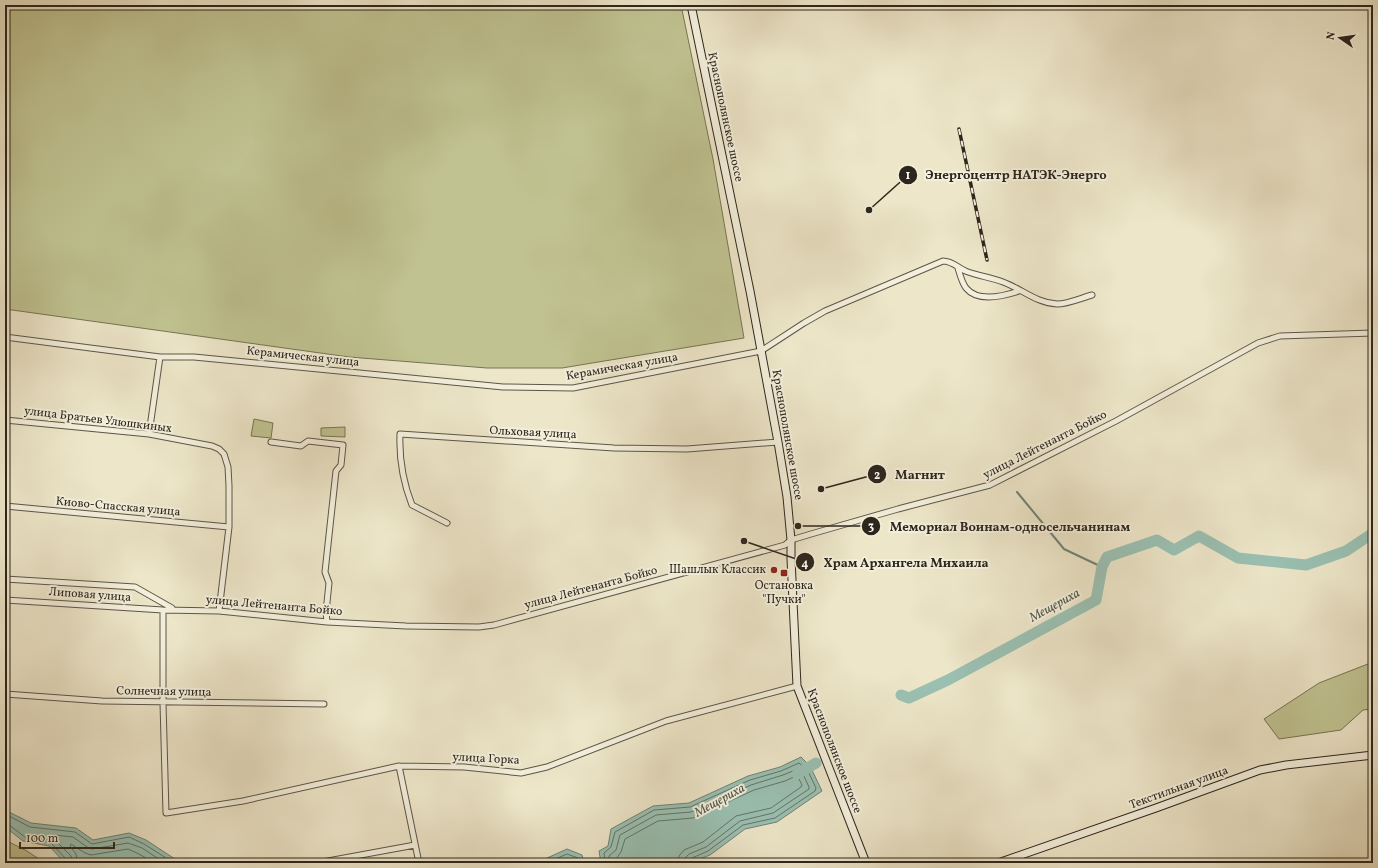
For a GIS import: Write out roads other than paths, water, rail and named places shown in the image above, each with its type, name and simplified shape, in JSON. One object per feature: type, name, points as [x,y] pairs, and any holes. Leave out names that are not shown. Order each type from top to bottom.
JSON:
[{"type":"main road","name":"Краснополянское шоссе","points":[[691,5],[750,290],[787,497],[792,540],[791,559],[797,686],[866,863]]},
{"type":"main road","name":"Текстильная улица","points":[[998,863],[1260,770],[1286,765],[1373,755]]},
{"type":"street","name":"Керамическая улица","points":[[5,337],[160,357],[202,358],[503,387],[573,388],[761,351],[804,323],[825,312],[938,262],[947,261],[958,268],[1004,282],[1034,299],[1046,302],[1057,304],[1092,295]]},
{"type":"street","points":[[958,268],[966,288],[972,293],[980,296],[999,296],[1019,290]]},
{"type":"street","name":"улица Лейтенанта Бойко","points":[[173,609],[219,611],[327,622],[406,626],[479,627],[494,625],[785,545],[792,540],[898,509],[990,485],[1123,417],[1258,343],[1271,338],[1280,336],[1373,333]]},
{"type":"street","points":[[149,434],[160,357]]},
{"type":"street","name":"улица Братьев Улюшкиных","points":[[5,420],[149,434],[212,446],[219,449],[224,454],[228,466],[229,527]]},
{"type":"street","name":"Ольховая улица","points":[[447,523],[412,505],[405,488],[403,477],[399,452],[400,434],[614,448],[687,449],[778,442]]},
{"type":"street","points":[[272,442],[301,446],[308,442],[343,445],[341,465],[336,472],[325,572],[329,583],[326,612],[327,622]]},
{"type":"street","name":"Киово-Спасская улица","points":[[5,506],[229,527]]},
{"type":"street","points":[[219,611],[229,527]]},
{"type":"street","points":[[5,579],[135,587],[173,609]]},
{"type":"street","name":"Липовая улица","points":[[5,600],[163,610],[173,609]]},
{"type":"street","points":[[163,610],[163,702]]},
{"type":"street","name":"улица Горка","points":[[163,702],[166,813],[243,801],[399,766],[464,767],[521,773],[547,766],[666,721],[797,686]]},
{"type":"street","name":"Солнечная улица","points":[[5,694],[102,701],[324,704]]},
{"type":"street","points":[[399,766],[419,863]]},
{"type":"street","points":[[317,863],[415,845]]},
{"type":"water","points":[[801,757],[810,766],[822,791],[777,822],[745,829],[710,855],[689,863],[601,863],[599,851],[608,846],[611,829],[653,806],[689,803],[748,776],[780,767]]},
{"type":"water","points":[[5,810],[31,823],[76,828],[93,840],[129,833],[146,840],[181,863],[65,863],[49,846],[23,841],[5,827]]},
{"type":"water","points":[[567,849],[582,855],[584,863],[536,863]]},
{"type":"waterway","points":[[1017,492],[1064,549],[1102,567]]},
{"type":"waterway","name":"Мещериха","points":[[901,695],[909,698],[948,680],[1096,600],[1102,567],[1107,557],[1157,540],[1174,550],[1199,536],[1238,558],[1306,565],[1346,551],[1373,533]]},
{"type":"waterway","name":"Мещериха","points":[[797,774],[816,763]]},
{"type":"railway","points":[[959,129],[987,260]]},
{"type":"place","name":"Энергоцентр НАТЭК-Энерго","points":[[869,210]]},
{"type":"place","name":"Магнит","points":[[821,489]]},
{"type":"place","name":"Мемориал Воинам-односельчанинам","points":[[798,526]]},
{"type":"place","name":"Храм Архангела Михаила","points":[[744,541]]},
{"type":"place","name":"Шашлык Классик","points":[[774,570]]},
{"type":"place","name":"Остановка \"Пучки\"","points":[[784,573]]}]
